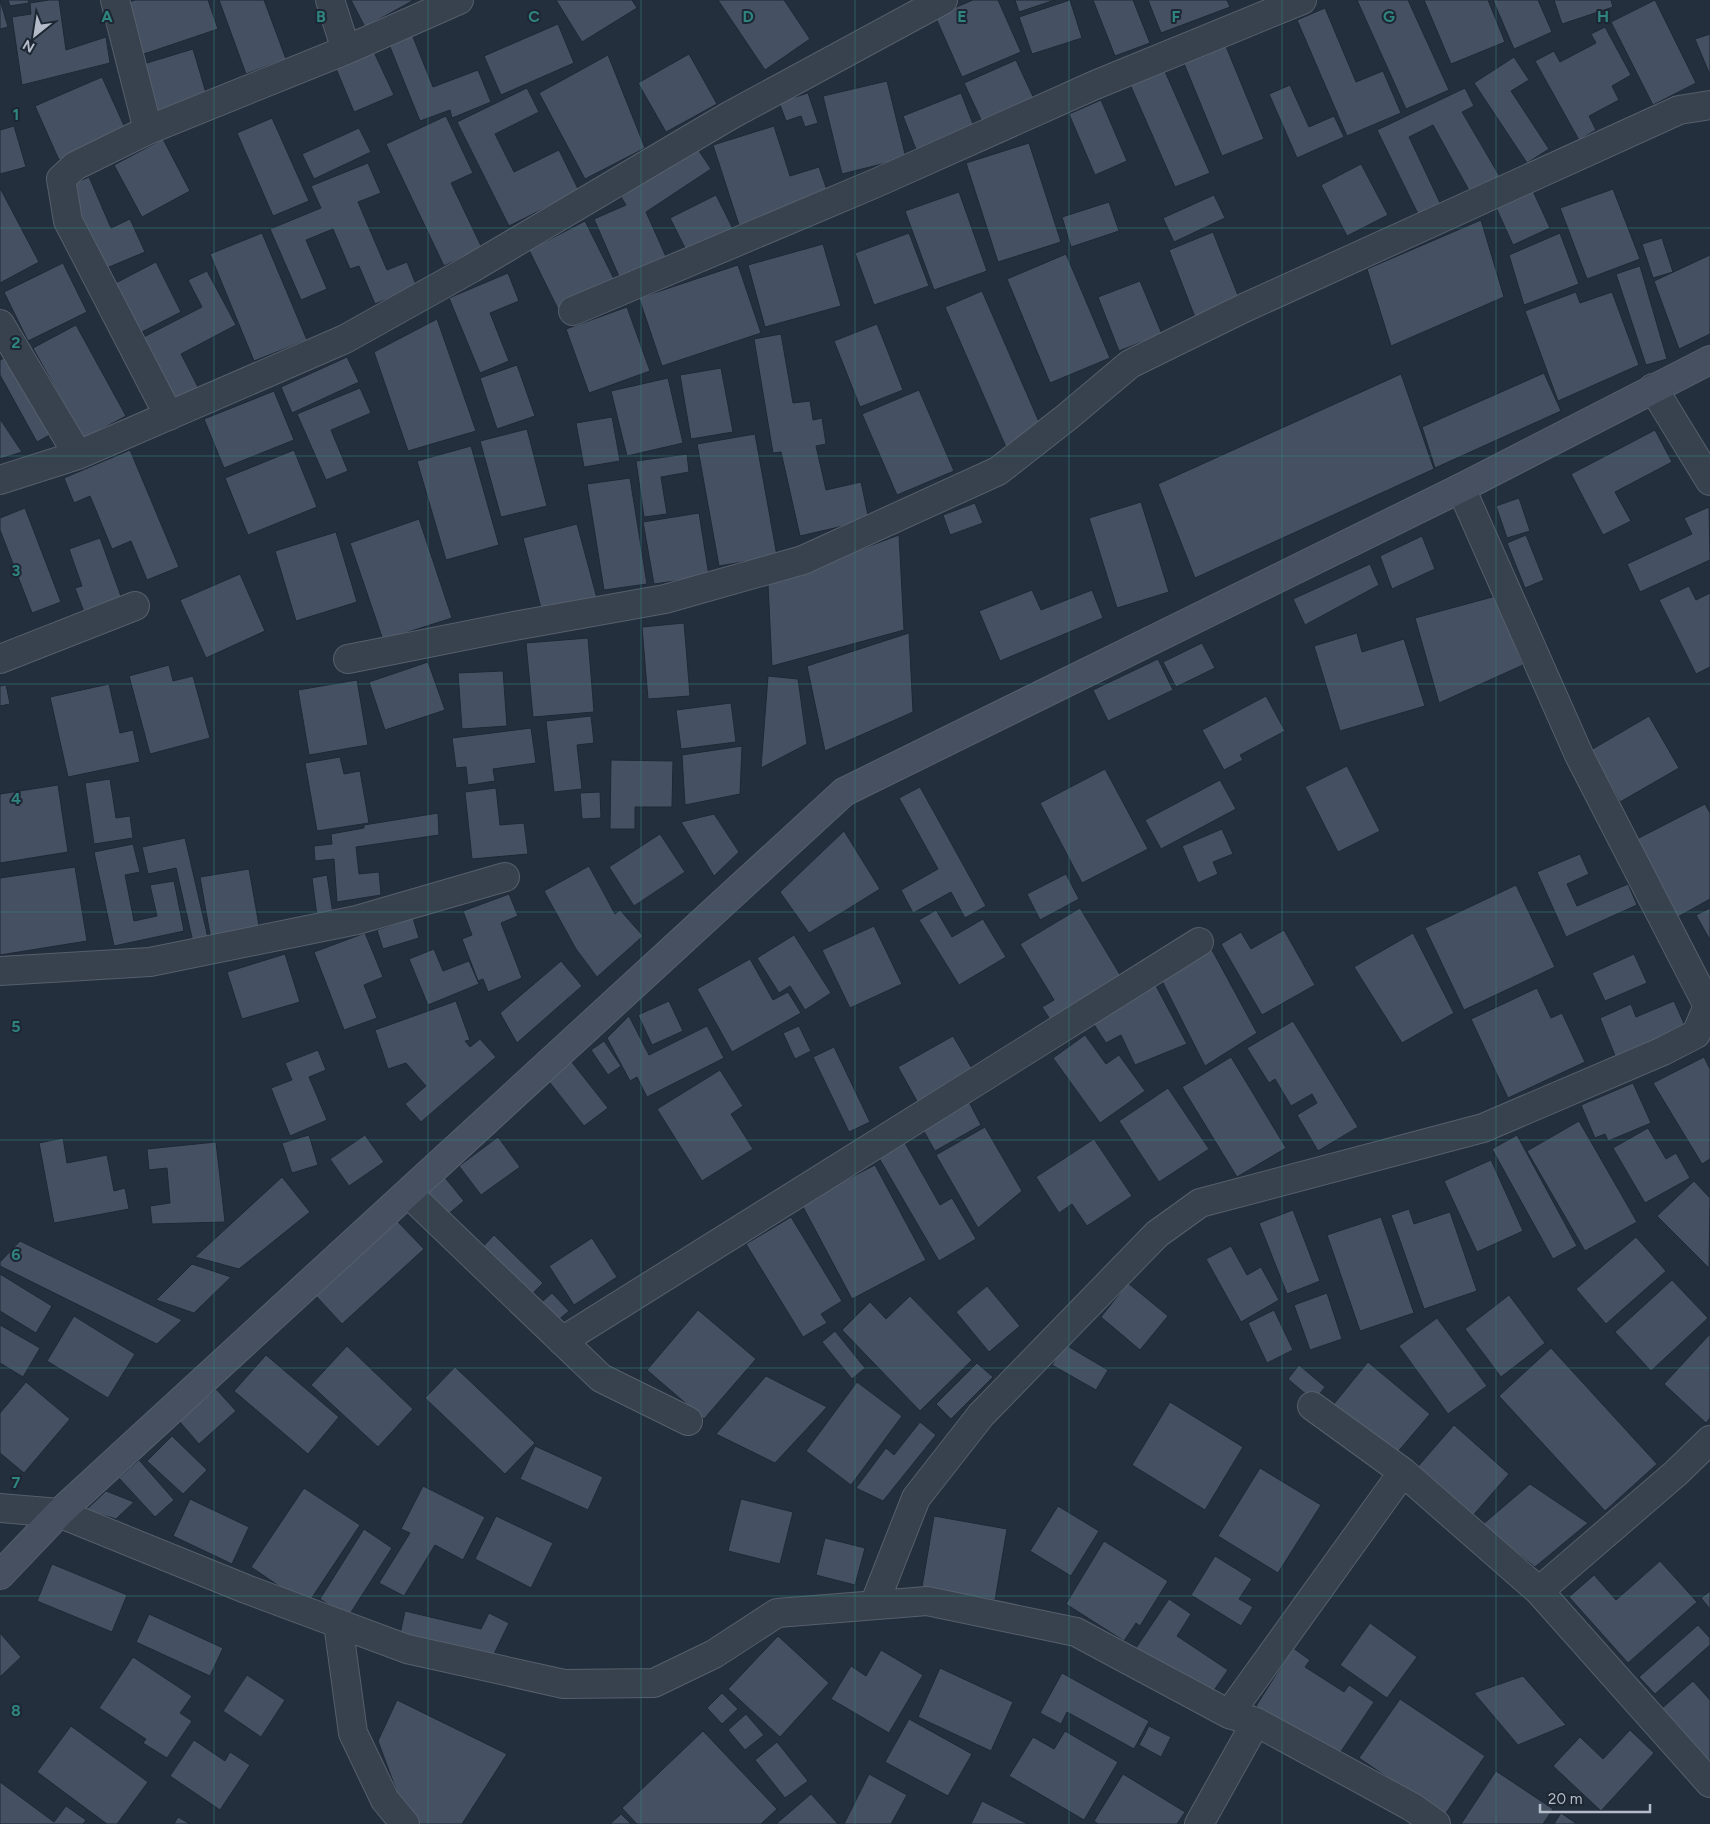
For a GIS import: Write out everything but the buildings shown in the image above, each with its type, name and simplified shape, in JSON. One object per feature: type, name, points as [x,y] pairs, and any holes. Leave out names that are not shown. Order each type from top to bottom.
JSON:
[{"type":"street","points":[[115,0],[148,130]]},
{"type":"street","points":[[330,0],[346,50]]},
{"type":"street","points":[[169,416],[68,221],[61,179],[75,166],[148,130],[346,50],[459,0]]},
{"type":"street","points":[[0,480],[78,455],[345,339],[472,268],[729,116],[944,0]]},
{"type":"street","points":[[573,311],[876,183],[1095,85],[1302,0]]},
{"type":"street","points":[[348,659],[514,626],[665,599],[804,560],[998,471],[1067,417],[1130,364],[1244,308],[1679,110],[1710,106]]},
{"type":"street","points":[[0,324],[78,455]]},
{"type":"street","points":[[0,1575],[59,1513],[844,792],[1461,488],[1710,360]]},
{"type":"street","points":[[1653,388],[1710,482]]},
{"type":"street","points":[[874,1605],[916,1498],[981,1415],[1157,1234],[1200,1203],[1483,1128],[1664,1051],[1696,1034],[1708,1006],[1579,755],[1461,488]]},
{"type":"street","points":[[0,658],[135,606]]},
{"type":"street","points":[[0,971],[150,962],[357,920],[504,877]]},
{"type":"street","points":[[562,1341],[1199,942]]},
{"type":"street","points":[[408,1193],[600,1378],[688,1421]]},
{"type":"street","points":[[1312,1406],[1403,1472],[1539,1590],[1710,1784]]},
{"type":"street","points":[[1539,1590],[1676,1473],[1710,1440]]},
{"type":"street","points":[[1229,1714],[1403,1472]]},
{"type":"street","points":[[0,1508],[59,1513],[246,1589],[407,1649],[564,1684],[654,1683],[714,1654],[778,1612],[927,1601],[1076,1632],[1229,1714],[1256,1722],[1412,1807],[1436,1824]]},
{"type":"street","points":[[338,1623],[353,1733],[384,1800],[405,1824]]},
{"type":"street","points":[[1200,1824],[1256,1722]]}]
